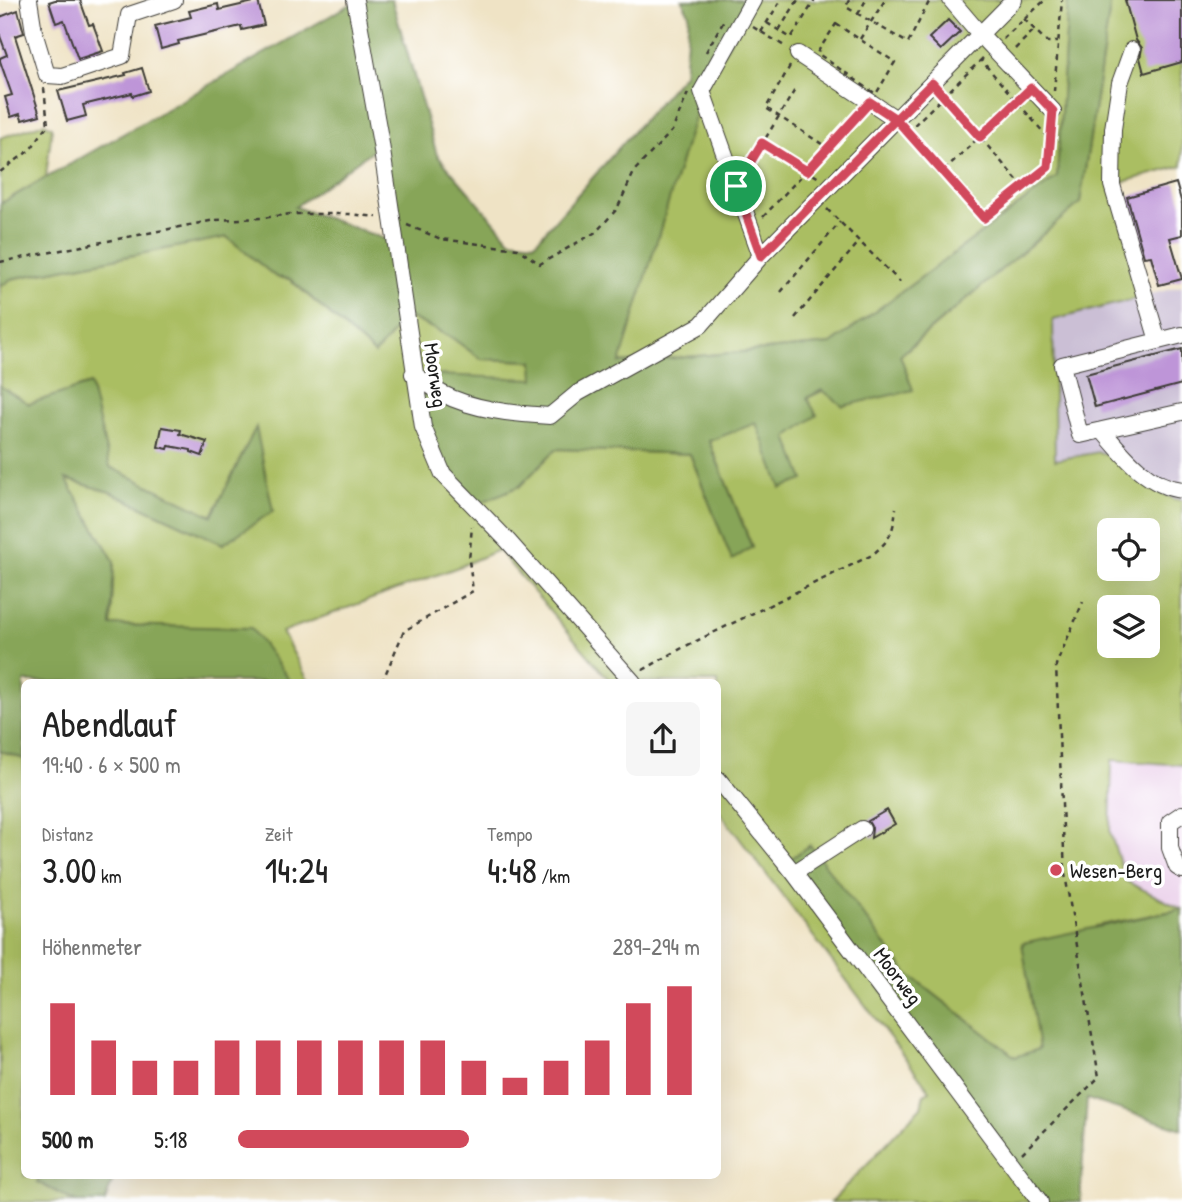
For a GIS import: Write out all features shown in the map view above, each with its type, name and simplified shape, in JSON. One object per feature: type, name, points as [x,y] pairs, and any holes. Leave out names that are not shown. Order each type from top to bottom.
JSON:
[{"type":"street","points":[[29,0],[34,32],[47,75],[62,76],[122,56],[129,15],[174,0]]},
{"type":"street","name":"Moorweg","points":[[355,0],[381,144],[413,374],[423,427],[443,474],[475,505],[630,679]]},
{"type":"street","points":[[753,0],[702,91],[761,256]]},
{"type":"street","points":[[951,0],[980,34],[987,54],[1039,87],[1053,111]]},
{"type":"street","points":[[413,374],[442,393],[471,405],[513,413],[550,416],[578,393],[701,325],[761,256],[817,199],[902,125],[932,83],[1014,0]]},
{"type":"street","points":[[1132,50],[1120,83],[1113,129],[1112,185],[1158,341]]},
{"type":"street","points":[[798,54],[902,125]]},
{"type":"street","points":[[1182,335],[1062,365],[1080,435],[1182,412]]},
{"type":"street","points":[[1102,430],[1126,459],[1151,478],[1182,490]]},
{"type":"street","name":"Moorweg","points":[[721,783],[794,873],[1040,1202]]},
{"type":"street","points":[[1182,814],[1170,822],[1170,848],[1177,867],[1182,870]]},
{"type":"street","points":[[794,873],[862,829]]},
{"type":"path","points":[[761,32],[781,0]]},
{"type":"path","points":[[779,30],[798,0]]},
{"type":"path","points":[[767,23],[791,38],[815,0]]},
{"type":"path","points":[[849,0],[846,7],[908,43],[929,0]]},
{"type":"path","points":[[858,14],[866,0]]},
{"type":"path","points":[[860,39],[885,0]]},
{"type":"path","points":[[1045,0],[944,95],[902,125],[984,218],[1048,167],[1053,111]]},
{"type":"path","points":[[943,171],[1017,102],[1039,87],[1054,95],[1062,0]]},
{"type":"path","points":[[709,46],[729,12]]},
{"type":"path","points":[[1024,19],[1047,41],[1058,42]]},
{"type":"path","points":[[836,24],[860,39],[895,62],[876,94],[817,53],[836,24]]},
{"type":"path","points":[[750,25],[798,54],[766,108],[828,148]]},
{"type":"path","points":[[1014,50],[1035,29]]},
{"type":"path","points":[[987,54],[1017,102],[1050,140]]},
{"type":"path","points":[[0,172],[30,150],[48,125],[44,86],[47,75]]},
{"type":"path","points":[[932,83],[1023,187]]},
{"type":"path","points":[[736,186],[796,88]]},
{"type":"path","points":[[751,230],[870,102]]},
{"type":"path","points":[[762,143],[831,186]]},
{"type":"path","points":[[817,199],[900,282]]},
{"type":"path","points":[[781,292],[840,222]]},
{"type":"path","points":[[795,318],[859,242]]},
{"type":"path","points":[[383,679],[404,631],[472,591],[469,560],[475,505]]},
{"type":"path","points":[[633,679],[684,646],[872,555],[888,541],[894,530],[897,508]]},
{"type":"path","points":[[1011,1163],[1099,1077],[1065,874],[1056,665],[1083,602]]},
{"type":"shaded area","points":[[1182,286],[1182,500],[1174,499],[1146,485],[1114,456],[1099,452],[1055,461],[1053,320]]},
{"type":"shaded area","points":[[1112,760],[1182,765],[1182,909],[1126,881],[1110,832]]},
{"type":"green space","points":[[358,0],[392,0],[437,155],[510,240],[535,243],[684,74],[689,14],[682,0],[753,0],[702,91],[620,363],[831,344],[1057,177],[1068,0],[1111,0],[1080,203],[900,355],[913,390],[843,406],[822,390],[807,398],[817,415],[787,437],[804,480],[781,488],[756,423],[709,441],[752,547],[732,560],[690,454],[556,449],[520,486],[475,505],[443,474],[413,374],[534,379],[533,361],[481,359],[451,337],[407,316],[375,354],[290,279],[276,277],[227,237],[11,279],[0,287],[0,204]],"holes":[[[381,144],[396,243],[296,207],[295,207]]]},
{"type":"green space","points":[[753,0],[1068,0],[1057,177],[831,344],[619,363],[702,91]]},
{"type":"green space","points":[[1111,0],[1182,0],[1182,166],[1112,185],[1146,296],[1053,320],[1055,460],[1099,452],[1114,456],[1146,485],[1174,499],[1182,500],[1182,765],[1112,760],[1110,832],[1126,881],[1182,909],[1096,926],[1039,1050],[1015,1057],[907,973],[810,846],[1040,1202],[831,1202],[921,1107],[924,1094],[930,1091],[721,814],[721,679],[608,679],[498,550],[282,632],[307,679],[289,679],[250,629],[111,625],[114,561],[65,479],[110,492],[223,544],[256,428],[212,516],[109,467],[90,384],[29,404],[0,386],[0,287],[11,279],[227,237],[276,277],[289,279],[375,354],[407,316],[451,337],[481,359],[533,361],[535,379],[520,486],[556,449],[690,454],[732,560],[752,546],[709,441],[756,422],[782,488],[787,437],[807,398],[900,356],[1080,203]]},
{"type":"green space","points":[[44,123],[52,127],[46,177],[1,203],[0,138]]},
{"type":"green space","points":[[90,384],[110,467],[212,516],[256,427],[273,511],[223,544],[110,492],[66,479],[114,561],[111,625],[251,628],[289,679],[21,679],[21,758],[0,751],[0,386],[29,404]]},
{"type":"green space","points":[[0,751],[21,758],[21,1179],[39,1179],[38,1182],[76,1202],[0,1202]]},
{"type":"green space","points":[[810,845],[907,973],[1015,1057],[1039,1049],[1022,943],[1182,909],[1182,1129],[1087,1099],[1080,1202],[1040,1202],[786,862]]},
{"type":"green space","points":[[38,1179],[113,1179],[105,1202],[76,1202],[37,1182]]},
{"type":"building","points":[[80,0],[103,51],[78,59],[64,20],[56,23],[49,2]]},
{"type":"building","points":[[1125,0],[1182,0],[1182,62],[1144,73],[1140,58],[1142,48],[1136,40]]},
{"type":"building","points":[[258,1],[264,25],[242,30],[241,26],[178,41],[179,44],[161,49],[155,26],[191,17],[189,11],[218,4],[219,10]]},
{"type":"building","points":[[18,10],[24,33],[15,36],[40,115],[22,120],[20,114],[11,117],[5,97],[12,95],[0,61],[0,58],[7,55],[0,36],[0,17]]},
{"type":"building","points":[[948,20],[960,32],[941,50],[929,38]]},
{"type":"building","points":[[142,68],[149,91],[83,105],[86,116],[67,121],[58,91],[126,75],[125,73]]},
{"type":"building","points":[[1176,183],[1182,204],[1182,235],[1170,238],[1182,279],[1159,285],[1151,256],[1144,257],[1127,197]]},
{"type":"building","points":[[1182,349],[1182,384],[1095,407],[1086,374]]},
{"type":"building","points":[[162,427],[181,430],[180,434],[207,442],[202,456],[191,450],[158,447]]},
{"type":"building","points":[[887,810],[895,824],[871,838],[872,828],[868,821]]},
{"type":"place","name":"Wesen-Berg","points":[[1056,870]]},
{"type":"route","points":[[736,186],[761,256],[896,119],[984,218],[1048,167],[1053,111],[1031,88],[980,137],[932,83],[896,119],[870,102],[807,171],[762,143],[736,186]]}]
